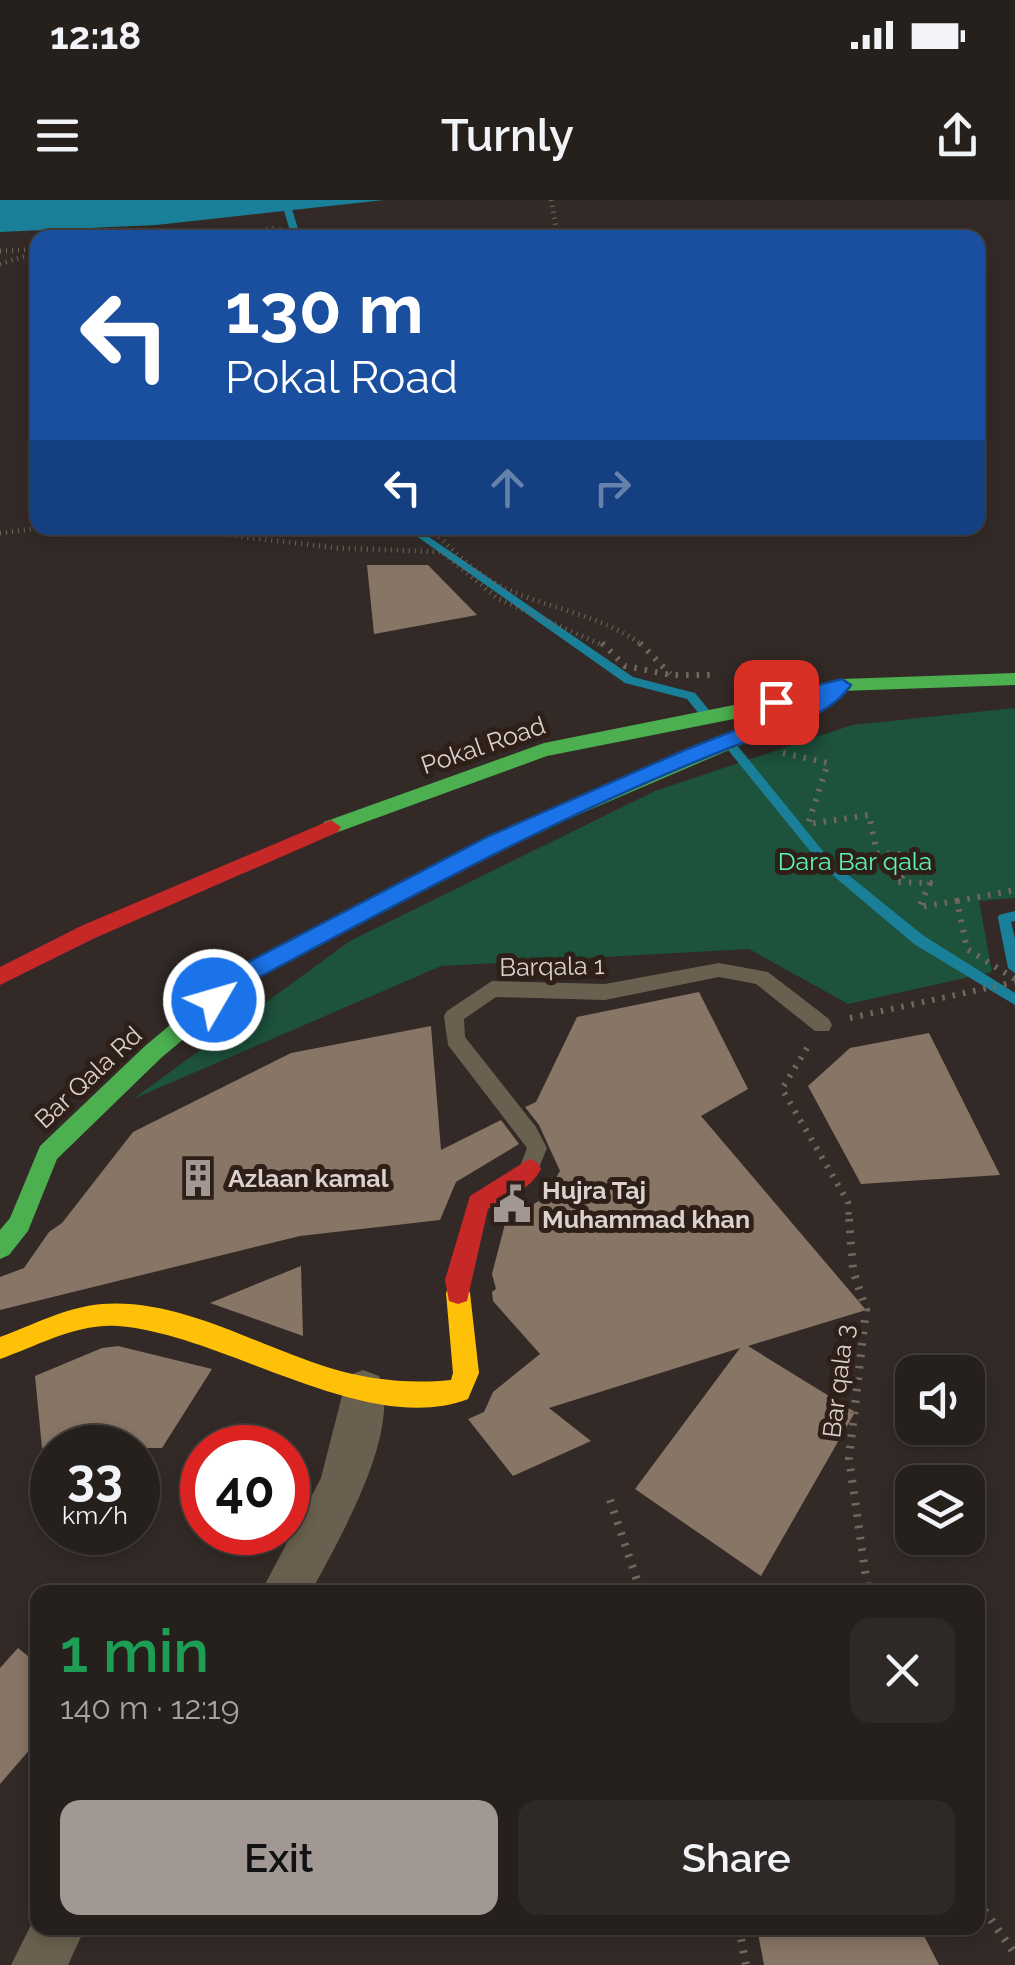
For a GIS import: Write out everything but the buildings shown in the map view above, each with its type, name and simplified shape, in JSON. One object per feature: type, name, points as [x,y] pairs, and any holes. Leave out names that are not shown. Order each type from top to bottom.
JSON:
[{"type":"street","name":"Pokal Road","points":[[0,977],[88,932],[325,829],[544,750],[842,685],[1015,679]]},
{"type":"street","name":"Bar Qala Rd","points":[[0,1248],[20,1224],[48,1153],[154,1052],[245,974],[496,842],[692,755],[823,704],[842,685]]},
{"type":"street","points":[[0,1348],[100,1318],[136,1317],[194,1329],[363,1390],[446,1397],[459,1392],[466,1374],[458,1280],[478,1203],[522,1178],[528,1169]]},
{"type":"street","points":[[289,1585],[342,1485],[355,1441],[363,1390]]},
{"type":"street","points":[[38,1965],[54,1935]]},
{"type":"lane","name":"Barqala 1","points":[[528,1169],[536,1148],[529,1133],[455,1039],[454,1016],[492,990],[606,992],[702,972],[740,972],[761,977],[822,1025]]},
{"type":"path","points":[[551,200],[557,230]]},
{"type":"path","points":[[0,251],[30,250]]},
{"type":"path","points":[[0,264],[30,253]]},
{"type":"path","points":[[0,533],[30,529]]},
{"type":"path","points":[[228,535],[337,548],[442,552],[497,598],[568,624],[598,640],[625,666],[671,675],[719,676]]},
{"type":"path","points":[[439,535],[504,588],[632,637],[658,656],[671,675]]},
{"type":"path","points":[[780,721],[774,751],[828,764],[822,793],[808,824],[868,815],[877,852],[922,855],[898,882],[930,883],[919,906],[1015,890]]},
{"type":"path","points":[[957,901],[966,949],[1015,981]]},
{"type":"path","points":[[822,1025],[1015,981]]},
{"type":"path","name":"Bar qala 3","points":[[822,1025],[782,1089],[848,1202],[853,1270],[866,1310],[849,1458],[867,1585]]},
{"type":"path","points":[[610,1500],[639,1585]]},
{"type":"path","points":[[985,1911],[1015,1954]]},
{"type":"path","points":[[740,1935],[746,1965]]},
{"type":"green space","name":"Dara Bar qala","points":[[1015,708],[1015,898],[979,901],[992,972],[848,1004],[749,949],[441,966],[133,1099],[350,941],[655,791],[852,725]]},
{"type":"water","points":[[0,200],[384,200],[156,225],[0,232]]},
{"type":"waterway","points":[[285,200],[294,230]]},
{"type":"waterway","points":[[420,535],[629,680],[691,696],[709,718]]},
{"type":"waterway","points":[[728,742],[827,864],[919,940],[1015,1000]]},
{"type":"waterway","points":[[1015,916],[1004,918],[1015,968]]},
{"type":"traffic: fast","points":[[331,827],[544,750],[739,711],[842,685],[1015,679]]},
{"type":"traffic: fast","points":[[0,1248],[20,1224],[48,1153],[153,1052],[245,975],[496,842],[743,736]]},
{"type":"traffic: slow","points":[[0,1348],[73,1321],[118,1315],[204,1333],[330,1379],[372,1390],[415,1395],[459,1391],[466,1373],[458,1293]]},
{"type":"traffic: jam","points":[[0,977],[88,932],[331,827]]},
{"type":"traffic: jam","points":[[458,1293],[457,1280],[478,1203],[522,1178],[529,1169]]},
{"type":"place","name":"Azlaan kamal","points":[[198,1178]]},
{"type":"place","name":"Hujra Taj Muhammad khan","points":[[512,1204]]},
{"type":"route","points":[[214,1000],[245,974],[496,842],[692,755],[823,704],[842,685],[776,702]]}]
